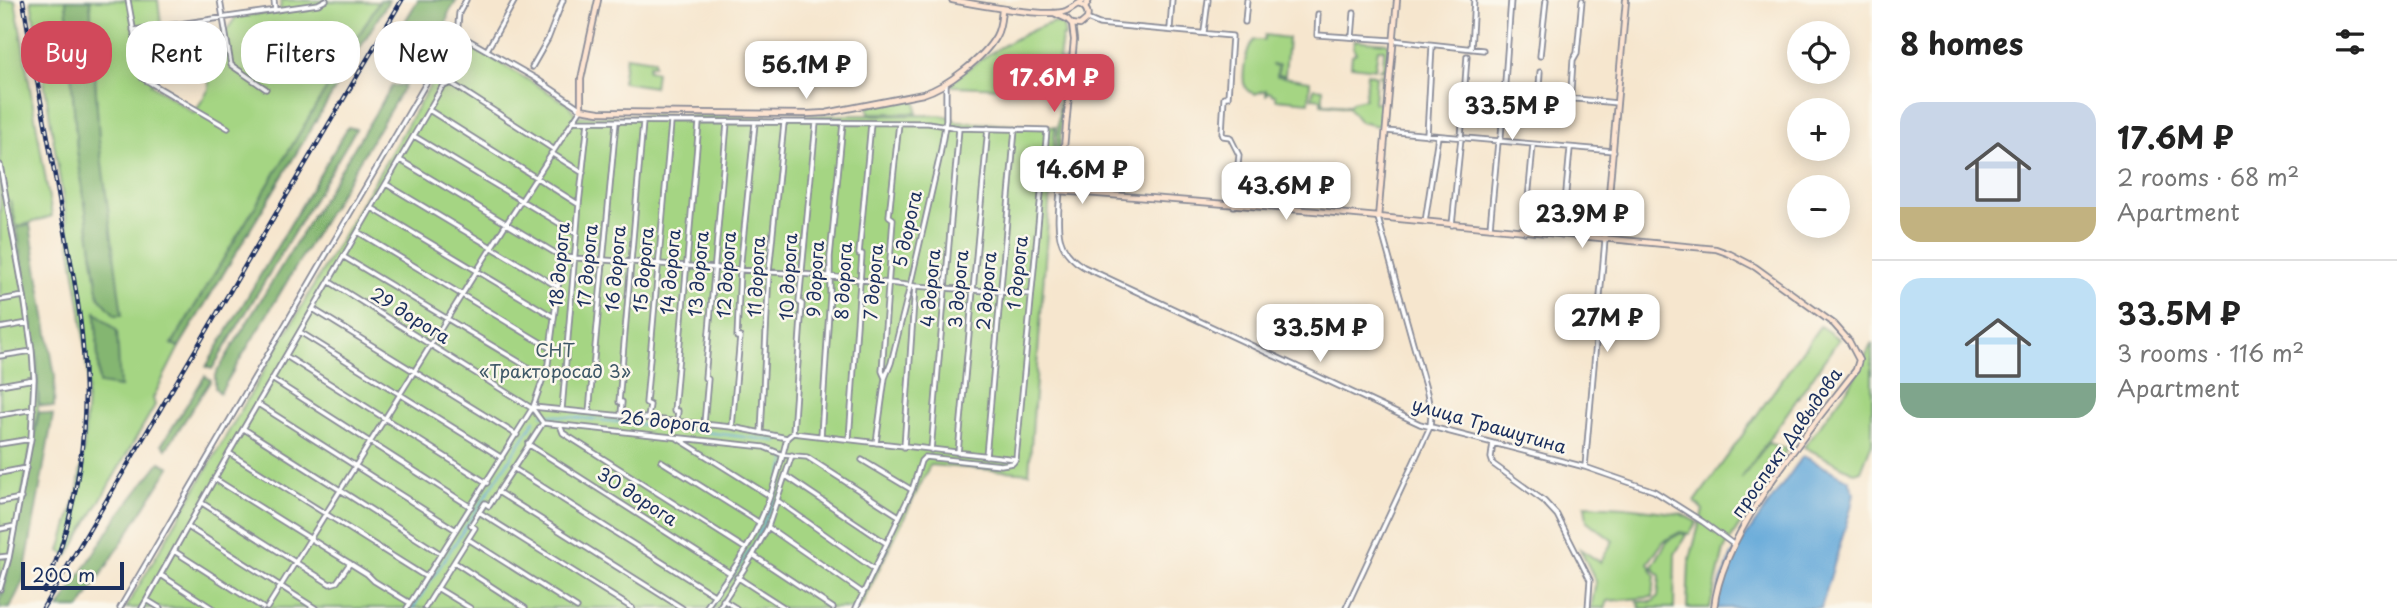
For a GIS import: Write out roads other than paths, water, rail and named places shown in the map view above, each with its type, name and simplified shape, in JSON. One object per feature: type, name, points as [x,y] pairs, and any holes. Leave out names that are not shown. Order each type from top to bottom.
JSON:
[{"type":"street","points":[[128,0],[132,21]]},
{"type":"street","points":[[220,0],[231,65],[266,89]]},
{"type":"street","points":[[274,0],[275,10]]},
{"type":"street","points":[[201,21],[318,4],[326,0]]},
{"type":"street","points":[[458,21],[459,13],[466,0]]},
{"type":"street","points":[[487,50],[515,0]]},
{"type":"street","points":[[532,67],[548,39],[563,0]]},
{"type":"street","points":[[174,551],[265,608],[296,563],[521,200],[581,109],[581,79],[598,0]]},
{"type":"street","points":[[952,0],[1002,9],[1053,13],[1068,10],[1086,0]]},
{"type":"street","points":[[1074,40],[1087,13],[1086,0]]},
{"type":"street","points":[[1170,29],[1172,0]]},
{"type":"street","points":[[1204,32],[1208,0]]},
{"type":"street","points":[[1245,22],[1247,0]]},
{"type":"street","points":[[1346,608],[1430,427],[1427,393],[1378,218],[1397,0]]},
{"type":"street","points":[[1471,49],[1474,0]]},
{"type":"street","points":[[1490,229],[1498,142],[1501,137],[1511,0]]},
{"type":"street","points":[[1541,56],[1546,0]]},
{"type":"street","points":[[1569,121],[1573,60],[1577,53],[1582,0]]},
{"type":"street","points":[[1585,467],[1626,0]]},
{"type":"street","points":[[1078,4],[1085,8]]},
{"type":"street","points":[[472,41],[581,109],[599,112],[688,114],[826,113],[937,90],[992,43],[1001,23],[1002,9]]},
{"type":"street","points":[[1068,10],[1068,19]]},
{"type":"street","points":[[1053,13],[1068,19],[1072,24],[1074,40],[1060,191]]},
{"type":"street","points":[[1352,37],[1354,13]]},
{"type":"street","points":[[1318,14],[1317,35],[1483,50]]},
{"type":"street","points":[[1072,24],[1084,22],[1232,36],[1228,97],[1224,97],[1222,133],[1223,136],[1230,137],[1239,155],[1234,205]]},
{"type":"street","points":[[1427,135],[1432,46]]},
{"type":"street","points":[[1452,225],[1467,56]]},
{"type":"street","points":[[1537,117],[1540,72]]},
{"type":"street","points":[[142,608],[442,88],[451,83],[583,173]]},
{"type":"street","points":[[152,84],[228,128]]},
{"type":"street","points":[[120,608],[426,84]]},
{"type":"street","name":"5 дорога","points":[[885,378],[891,363],[945,125],[946,84]]},
{"type":"street","points":[[1505,92],[1617,103]]},
{"type":"street","points":[[429,110],[579,204]]},
{"type":"street","name":"1 дорога","points":[[573,121],[928,123],[959,128],[1047,130],[1016,459]]},
{"type":"street","name":"18 дорога","points":[[562,410],[588,122]]},
{"type":"street","name":"17 дорога","points":[[589,412],[616,122]]},
{"type":"street","name":"16 дорога","points":[[621,415],[622,402],[619,402],[643,122]]},
{"type":"street","name":"9 дорога","points":[[821,436],[830,295],[828,276],[843,122]]},
{"type":"street","name":"15 дорога","points":[[648,418],[650,405],[646,402],[671,123]]},
{"type":"street","name":"14 дорога","points":[[677,421],[678,411],[674,411],[699,123]]},
{"type":"street","name":"13 дорога","points":[[704,424],[708,379],[705,378],[726,123]]},
{"type":"street","name":"12 дорога","points":[[732,427],[740,337],[737,337],[740,270],[755,123]]},
{"type":"street","name":"11 дорога","points":[[761,433],[769,272],[785,123]]},
{"type":"street","name":"10 дорога","points":[[793,433],[802,304],[799,302],[800,274],[816,123]]},
{"type":"street","name":"8 дорога","points":[[849,439],[862,254],[859,254],[871,123]]},
{"type":"street","name":"7 дорога","points":[[877,443],[885,378],[882,371],[893,219],[890,216],[899,123]]},
{"type":"street","name":"4 дорога","points":[[931,450],[959,128]]},
{"type":"street","name":"3 дорога","points":[[958,453],[988,128]]},
{"type":"street","name":"2 дорога","points":[[986,456],[1015,129]]},
{"type":"street","points":[[1385,131],[1614,151]]},
{"type":"street","points":[[414,136],[577,234]]},
{"type":"street","points":[[1426,222],[1438,136]]},
{"type":"street","points":[[1525,232],[1533,145]]},
{"type":"street","points":[[1562,235],[1570,149]]},
{"type":"street","points":[[400,160],[562,257],[1030,294]]},
{"type":"street","points":[[0,165],[24,296],[34,379],[31,439],[9,556],[0,589]]},
{"type":"street","points":[[386,184],[558,288]]},
{"type":"street","name":"проспект Давыдова","points":[[1060,191],[1698,247],[1730,254],[1755,267],[1839,327],[1859,360],[1856,370],[1797,447],[1752,512],[1734,544],[1717,587],[1714,608]]},
{"type":"street","name":"улица Трашутина","points":[[1060,191],[1059,233],[1065,250],[1077,263],[1430,427],[1585,467],[1654,491],[1734,544]]},
{"type":"street","points":[[372,208],[554,317]]},
{"type":"street","points":[[358,232],[550,348]]},
{"type":"street","points":[[344,257],[543,376]]},
{"type":"street","points":[[215,479],[350,563],[408,606],[533,408],[548,364],[562,257]]},
{"type":"street","name":"29 дорога","points":[[330,282],[533,408],[543,423]]},
{"type":"street","name":"5 дорога","points":[[904,447],[915,286]]},
{"type":"street","points":[[0,300],[24,296]]},
{"type":"street","points":[[313,309],[517,435]]},
{"type":"street","points":[[0,328],[28,323]]},
{"type":"street","points":[[300,332],[502,458]]},
{"type":"street","points":[[0,356],[32,351]]},
{"type":"street","points":[[286,356],[487,483]]},
{"type":"street","points":[[0,385],[34,379]]},
{"type":"street","points":[[272,379],[471,507]]},
{"type":"street","points":[[258,404],[456,530]]},
{"type":"street","points":[[533,408],[732,427],[787,438]]},
{"type":"street","points":[[0,415],[33,409]]},
{"type":"street","points":[[425,608],[475,527],[471,525],[479,512],[485,503],[489,506],[543,423]]},
{"type":"street","name":"26 дорога","points":[[543,423],[764,447],[783,454],[807,457],[899,516]]},
{"type":"street","points":[[560,425],[563,433],[746,549]]},
{"type":"street","points":[[244,429],[441,554]]},
{"type":"street","points":[[706,608],[746,549],[760,523],[787,438],[793,433],[1016,459]]},
{"type":"street","points":[[676,437],[770,496]]},
{"type":"street","points":[[0,444],[31,439]]},
{"type":"street","points":[[1493,443],[1490,458],[1493,464],[1544,501],[1557,515],[1590,580],[1588,608]]},
{"type":"street","name":"30 дорога","points":[[528,444],[730,573]]},
{"type":"street","points":[[229,453],[426,577]]},
{"type":"street","points":[[719,608],[768,527],[792,455]]},
{"type":"street","points":[[856,608],[925,457],[1001,465],[1013,463],[1016,459]]},
{"type":"street","points":[[862,460],[912,490]]},
{"type":"street","points":[[661,461],[760,523]]},
{"type":"street","points":[[0,473],[26,468]]},
{"type":"street","points":[[513,468],[714,596]]},
{"type":"street","points":[[786,476],[886,543]]},
{"type":"street","points":[[498,492],[682,608]]},
{"type":"street","points":[[0,502],[20,498]]},
{"type":"street","points":[[778,501],[874,569]]},
{"type":"street","points":[[202,503],[330,584],[337,582],[350,563]]},
{"type":"street","points":[[479,512],[632,608]]},
{"type":"street","points":[[0,529],[15,526]]},
{"type":"street","points":[[188,527],[315,608]]},
{"type":"street","points":[[768,527],[863,593]]},
{"type":"street","points":[[468,539],[577,608]]},
{"type":"street","points":[[753,555],[833,608]]},
{"type":"street","points":[[0,558],[9,556]]},
{"type":"street","points":[[454,562],[525,608]]},
{"type":"street","points":[[161,575],[212,608]]},
{"type":"street","points":[[737,577],[785,608]]},
{"type":"street","points":[[437,587],[470,608]]},
{"type":"street","points":[[147,600],[160,608]]},
{"type":"street","points":[[723,600],[736,608]]},
{"type":"water","points":[[1803,456],[1849,480],[1854,493],[1821,608],[1716,608],[1719,588],[1731,557]]},
{"type":"waterway","points":[[542,414],[674,428]]},
{"type":"waterway","points":[[413,608],[535,420]]},
{"type":"waterway","points":[[680,429],[777,441]]},
{"type":"waterway","points":[[711,608],[755,542],[774,500],[787,457]]},
{"type":"railway","points":[[23,0],[76,288],[84,368],[85,401],[80,466],[66,530],[44,591]]},
{"type":"railway","points":[[43,608],[402,0]]},
{"type":"park label","name":"СНТ «Тракторосад 3»","points":[[555,361]]}]
